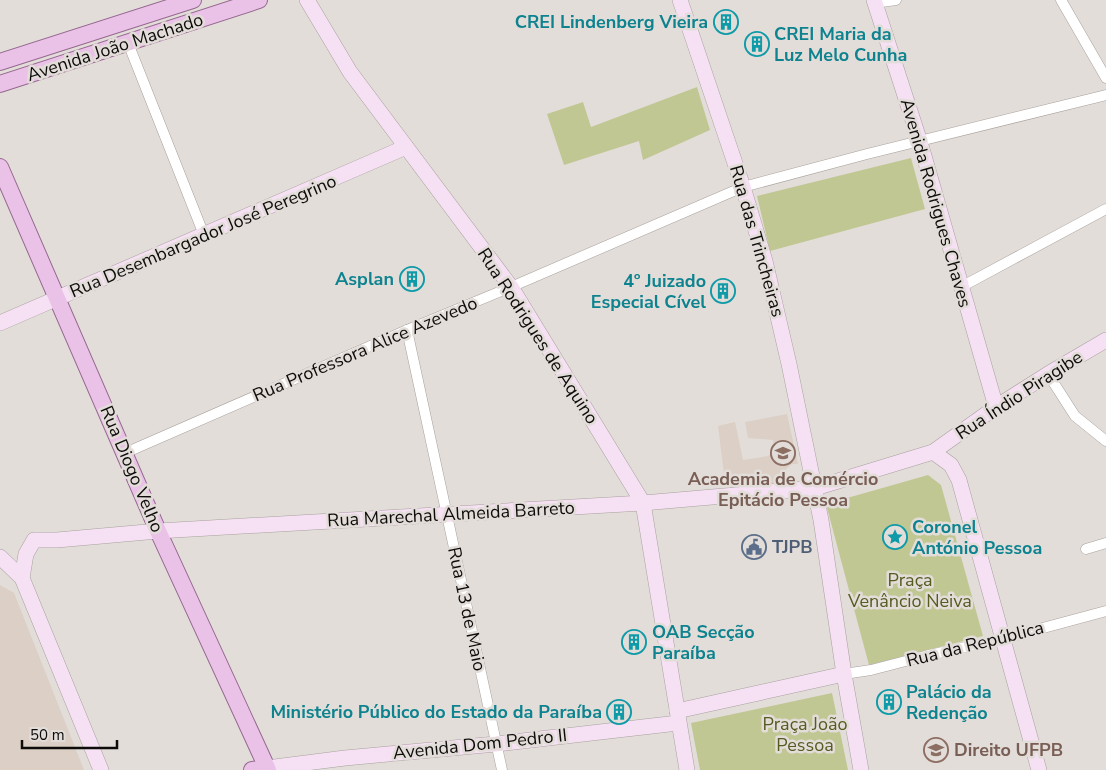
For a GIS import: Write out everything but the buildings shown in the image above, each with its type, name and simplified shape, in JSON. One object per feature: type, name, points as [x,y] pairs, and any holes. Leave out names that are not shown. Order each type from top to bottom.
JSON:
[{"type":"main road","name":"Avenida João Machado","points":[[0,62],[193,0]]},
{"type":"main road","name":"Avenida João Machado","points":[[0,84],[259,0]]},
{"type":"main road","name":"Rua Diogo Velho","points":[[0,167],[263,769]]},
{"type":"street","name":"Rua Rodrigues de Aquino","points":[[308,0],[350,72],[511,287],[643,503],[678,717]]},
{"type":"street","name":"Rua das Trincheiras","points":[[680,0],[743,187],[769,280],[815,488]]},
{"type":"street","points":[[874,1],[896,0]]},
{"type":"street","points":[[1062,0],[1106,78]]},
{"type":"street","name":"Avenida Rodrigues Chaves","points":[[874,1],[920,142],[996,407]]},
{"type":"street","points":[[128,43],[204,235]]},
{"type":"street","name":"Rua Professora Alice Azevedo","points":[[125,453],[406,330],[743,187],[1106,95]]},
{"type":"street","name":"Rua Desembargador José Peregrino","points":[[0,323],[406,147]]},
{"type":"street","points":[[962,287],[1106,209]]},
{"type":"street","name":"Rua 13 de Maio","points":[[406,330],[502,770]]},
{"type":"street","name":"Rua Índio Piragibe","points":[[933,452],[996,407],[1106,340]]},
{"type":"street","points":[[1048,374],[1075,416],[1106,441]]},
{"type":"street","points":[[933,452],[951,465],[959,480],[1038,770]]},
{"type":"street","name":"Rua Marechal Almeida Barreto","points":[[22,578],[26,554],[34,540],[643,503],[815,488],[933,452]]},
{"type":"street","points":[[815,488],[861,770]]},
{"type":"street","points":[[1086,549],[1106,543]]},
{"type":"street","points":[[0,556],[22,578],[101,770]]},
{"type":"street","name":"Rua da República","points":[[844,674],[871,670],[1002,639],[1106,611]]},
{"type":"street","points":[[687,770],[678,717],[844,674]]},
{"type":"street","name":"Avenida Dom Pedro II","points":[[263,769],[345,758],[496,744],[678,717]]},
{"type":"shaded area","name":"Academia de Comércio Epitácio Pessoa","points":[[787,414],[798,464],[792,464],[786,469],[786,483],[726,490],[718,426],[735,422],[743,460],[768,456],[775,450],[773,440],[748,438],[745,422]]},
{"type":"shaded area","points":[[0,585],[14,593],[84,770],[0,770]]},
{"type":"green space","points":[[697,87],[710,130],[643,160],[639,141],[564,165],[547,114],[583,102],[591,127]]},
{"type":"green space","points":[[911,158],[925,209],[770,251],[757,196]]},
{"type":"green space","name":"Praça Venâncio Neiva","points":[[928,475],[941,485],[983,636],[869,665],[826,504]]},
{"type":"green space","name":"Praça João Pessoa","points":[[832,693],[848,770],[700,770],[691,723]]},
{"type":"place","name":"CREI Lindenberg Vieira","points":[[726,22]]},
{"type":"place","name":"CREI Maria da Luz Melo Cunha","points":[[757,44]]},
{"type":"place","name":"Asplan","points":[[412,279]]},
{"type":"place","name":"4º Juizado Especial Cível","points":[[723,291]]},
{"type":"place","name":"Academia de Comércio Epitácio Pessoa","points":[[783,453]]},
{"type":"place","name":"Coronel António Pessoa","points":[[895,537]]},
{"type":"place","name":"TJPB","points":[[754,547]]},
{"type":"place","name":"OAB Secção Paraíba","points":[[634,642]]},
{"type":"place","name":"Palácio da Redenção","points":[[889,702]]},
{"type":"place","name":"Ministério Público do Estado da Paraíba","points":[[619,712]]},
{"type":"place","name":"Direito UFPB","points":[[936,750]]}]
